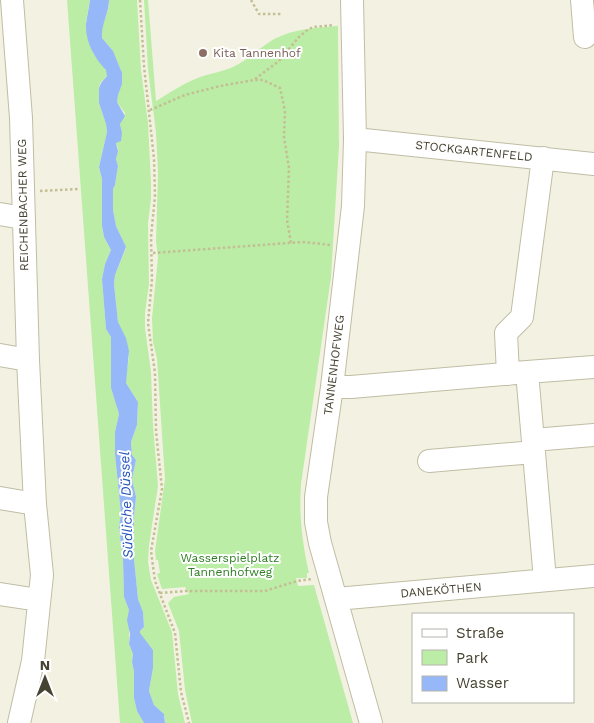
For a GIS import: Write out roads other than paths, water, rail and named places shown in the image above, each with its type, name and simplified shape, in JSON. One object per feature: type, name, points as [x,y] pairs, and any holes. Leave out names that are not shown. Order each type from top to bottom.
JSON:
[{"type":"street","name":"REICHENBACHER WEG","points":[[12,0],[7,49],[21,118],[28,360],[35,504],[42,575],[33,661],[19,723]]},
{"type":"street","name":"TANNENHOFWEG","points":[[352,0],[355,139],[353,206],[332,386],[316,496],[316,522],[320,544],[371,723]]},
{"type":"street","points":[[582,0],[585,37]]},
{"type":"street","name":"STOCKGARTENFELD","points":[[355,139],[594,164]]},
{"type":"street","points":[[543,158],[522,317],[506,333],[518,373],[534,446],[545,580]]},
{"type":"street","points":[[0,214],[23,218]]},
{"type":"street","points":[[0,355],[28,360]]},
{"type":"street","points":[[332,386],[351,387],[594,367]]},
{"type":"street","points":[[429,461],[534,446],[594,435]]},
{"type":"street","points":[[0,498],[35,504]]},
{"type":"street","name":"DANEKÖTHEN","points":[[336,600],[594,576]]},
{"type":"street","points":[[0,594],[39,600]]},
{"type":"water","name":"Südliche Düssel","points":[[90,0],[109,0],[102,38],[113,51],[122,73],[122,84],[117,102],[125,116],[120,124],[121,141],[116,143],[118,166],[113,189],[113,210],[116,226],[126,247],[115,275],[114,284],[118,322],[126,338],[129,351],[126,383],[138,402],[137,425],[131,442],[132,455],[136,460],[132,479],[136,497],[134,559],[138,599],[143,612],[144,627],[140,633],[153,650],[153,668],[149,691],[154,705],[164,714],[165,723],[144,723],[137,711],[134,698],[133,654],[129,644],[130,634],[127,620],[129,610],[124,597],[123,560],[119,527],[121,514],[115,454],[115,432],[119,414],[111,388],[111,337],[106,329],[102,279],[105,264],[111,250],[104,237],[102,226],[102,179],[99,167],[107,132],[99,103],[99,88],[107,76],[106,70],[98,61],[87,37],[86,24]]},
{"type":"place","name":"Kita Tannenhof","points":[[203,53]]},
{"type":"park label","name":"Wasserspielplatz Tannenhofweg","points":[[230,565]]}]
